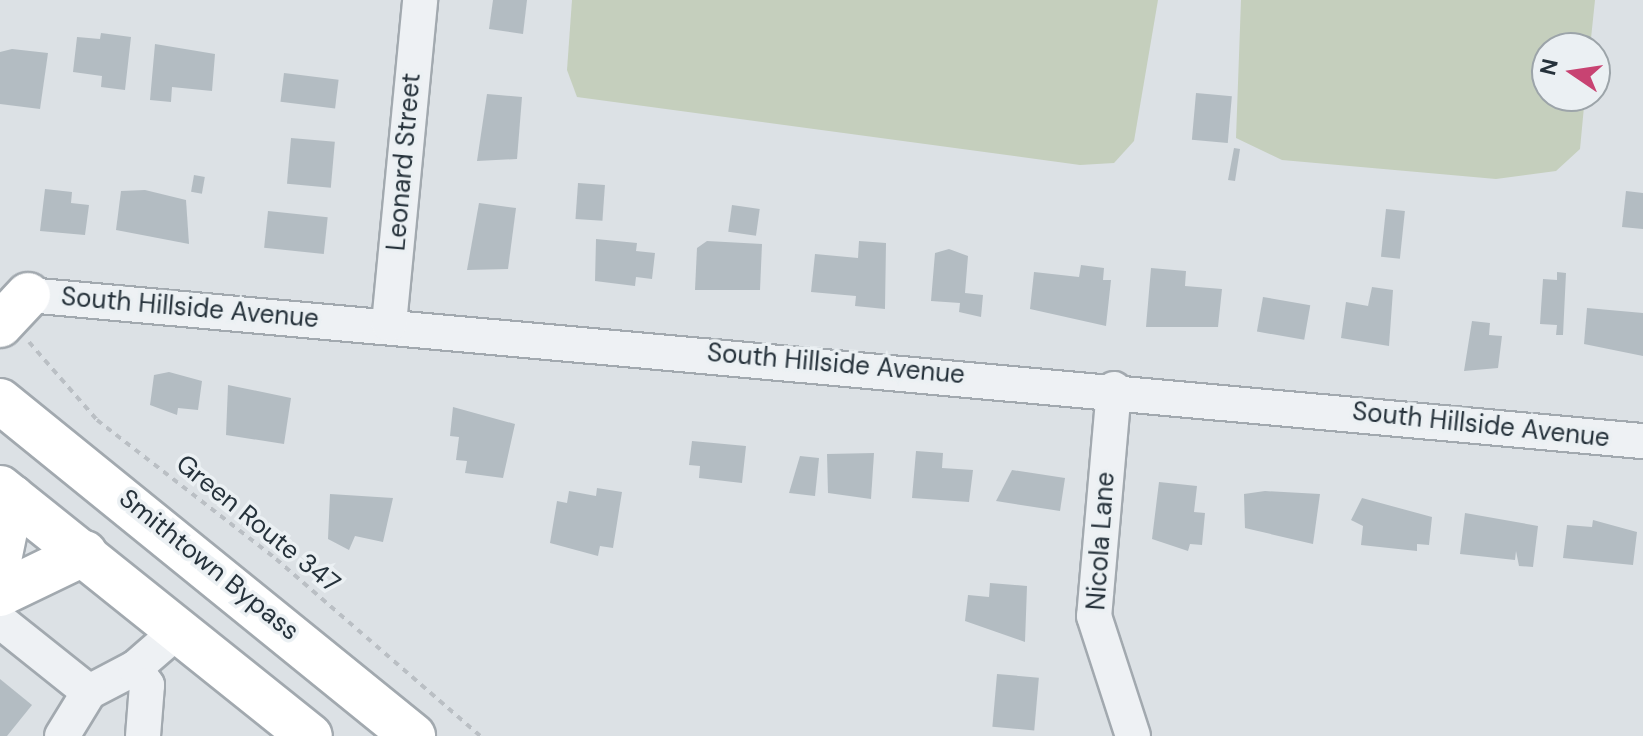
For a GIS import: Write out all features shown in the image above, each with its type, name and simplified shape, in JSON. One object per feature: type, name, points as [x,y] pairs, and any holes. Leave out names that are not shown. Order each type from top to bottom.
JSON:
[{"type":"highway","name":"Smithtown Bypass","points":[[0,401],[413,736]]},
{"type":"highway","points":[[6,493],[85,553],[310,736]]},
{"type":"highway","points":[[0,555],[6,493]]},
{"type":"highway","points":[[0,594],[85,553]]},
{"type":"street","name":"Leonard Street","points":[[389,324],[420,0]]},
{"type":"street","name":"South Hillside Avenue","points":[[12,312],[389,324],[1114,389],[1643,441]]},
{"type":"street","name":"Nicola Lane","points":[[1114,389],[1094,616],[1133,736]]},
{"type":"street","points":[[0,621],[89,692]]},
{"type":"street","points":[[62,736],[89,692],[135,668],[180,629]]},
{"type":"street","points":[[135,668],[147,685],[143,736]]},
{"type":"path","name":"Green Route 347","points":[[12,312],[97,420],[276,559],[480,736]]},
{"type":"green space","points":[[572,0],[1158,0],[1134,141],[1114,163],[1080,165],[577,97],[567,70]]},
{"type":"green space","points":[[1241,0],[1595,0],[1592,32],[1531,32],[1531,112],[1583,112],[1580,149],[1556,171],[1496,179],[1282,160],[1236,138]]},
{"type":"building","points":[[493,0],[527,0],[523,34],[489,29]]},
{"type":"building","points":[[101,33],[131,37],[125,90],[101,87],[102,76],[73,72],[77,37],[100,39]]},
{"type":"building","points":[[155,44],[215,54],[212,91],[172,87],[171,102],[150,100]]},
{"type":"building","points":[[12,49],[48,53],[40,109],[0,104],[0,52]]},
{"type":"building","points":[[284,73],[339,80],[335,108],[280,102]]},
{"type":"building","points":[[1196,93],[1232,96],[1228,143],[1192,140]]},
{"type":"building","points":[[487,94],[522,97],[517,159],[477,161]]},
{"type":"building","points":[[291,138],[335,142],[331,188],[287,184]]},
{"type":"building","points":[[1234,148],[1240,149],[1235,181],[1228,180]]},
{"type":"building","points":[[194,175],[205,177],[202,194],[191,192]]},
{"type":"building","points":[[578,183],[605,185],[602,221],[575,219]]},
{"type":"building","points":[[45,189],[72,192],[71,203],[89,205],[85,235],[40,231]]},
{"type":"building","points":[[145,190],[186,200],[189,244],[116,230],[121,191]]},
{"type":"building","points":[[1626,191],[1643,193],[1643,229],[1622,227]]},
{"type":"building","points":[[479,203],[516,208],[508,269],[467,270]]},
{"type":"building","points":[[732,205],[760,209],[756,236],[728,232]]},
{"type":"building","points":[[1386,209],[1405,211],[1400,259],[1381,257]]},
{"type":"building","points":[[268,211],[328,217],[324,254],[264,248]]},
{"type":"building","points":[[596,239],[637,243],[636,251],[655,253],[652,279],[636,277],[635,286],[595,281]]},
{"type":"building","points":[[707,241],[762,244],[760,290],[695,290],[697,248]]},
{"type":"building","points":[[859,241],[886,243],[885,309],[855,306],[856,296],[811,292],[815,254],[858,258]]},
{"type":"building","points":[[949,249],[968,256],[965,293],[983,295],[981,317],[959,312],[960,303],[931,301],[935,253]]},
{"type":"building","points":[[1081,265],[1104,268],[1103,280],[1111,280],[1106,326],[1030,309],[1034,272],[1079,277]]},
{"type":"building","points":[[1151,268],[1186,271],[1185,286],[1222,289],[1218,327],[1146,327]]},
{"type":"building","points":[[1557,272],[1566,273],[1563,335],[1556,335],[1557,325],[1540,324],[1543,279],[1557,280]]},
{"type":"building","points":[[1372,287],[1393,290],[1389,346],[1341,338],[1346,302],[1368,306]]},
{"type":"building","points":[[1263,297],[1310,305],[1304,340],[1257,331]]},
{"type":"building","points":[[1587,308],[1643,313],[1643,356],[1584,344]]},
{"type":"building","points":[[1472,321],[1490,323],[1489,335],[1502,336],[1498,368],[1464,371]]},
{"type":"building","points":[[169,372],[202,381],[198,410],[178,408],[177,415],[150,405],[154,375]]},
{"type":"building","points":[[228,385],[291,398],[284,444],[226,435]]},
{"type":"building","points":[[453,407],[515,424],[503,478],[465,473],[467,461],[456,460],[459,437],[450,436]]},
{"type":"building","points":[[692,441],[746,446],[742,483],[699,478],[700,466],[689,465]]},
{"type":"building","points":[[916,451],[943,453],[942,468],[973,470],[969,502],[912,498]]},
{"type":"building","points":[[874,453],[871,499],[828,493],[827,454]]},
{"type":"building","points":[[800,456],[819,458],[815,496],[789,493]]},
{"type":"building","points":[[1012,470],[1065,478],[1060,511],[996,501]]},
{"type":"building","points":[[1159,482],[1197,486],[1194,512],[1205,513],[1202,545],[1190,544],[1188,551],[1152,539]]},
{"type":"building","points":[[597,488],[622,492],[613,548],[600,546],[598,556],[550,543],[557,501],[567,503],[569,491],[596,496]]},
{"type":"building","points":[[1265,491],[1320,494],[1313,544],[1245,528],[1244,494]]},
{"type":"building","points":[[330,494],[393,498],[383,542],[355,536],[349,550],[328,539]]},
{"type":"building","points":[[1362,498],[1432,517],[1429,545],[1417,544],[1417,551],[1361,545],[1363,526],[1351,520]]},
{"type":"building","points":[[1465,513],[1538,526],[1533,567],[1519,566],[1516,551],[1515,560],[1460,554]]},
{"type":"building","points":[[1593,520],[1637,532],[1633,565],[1563,558],[1567,525],[1592,527]]},
{"type":"building","points":[[990,583],[1027,586],[1025,642],[965,621],[968,595],[989,597]]},
{"type":"building","points":[[997,674],[1039,678],[1034,730],[992,727]]},
{"type":"building","points":[[0,679],[32,705],[7,736],[0,736]]}]
